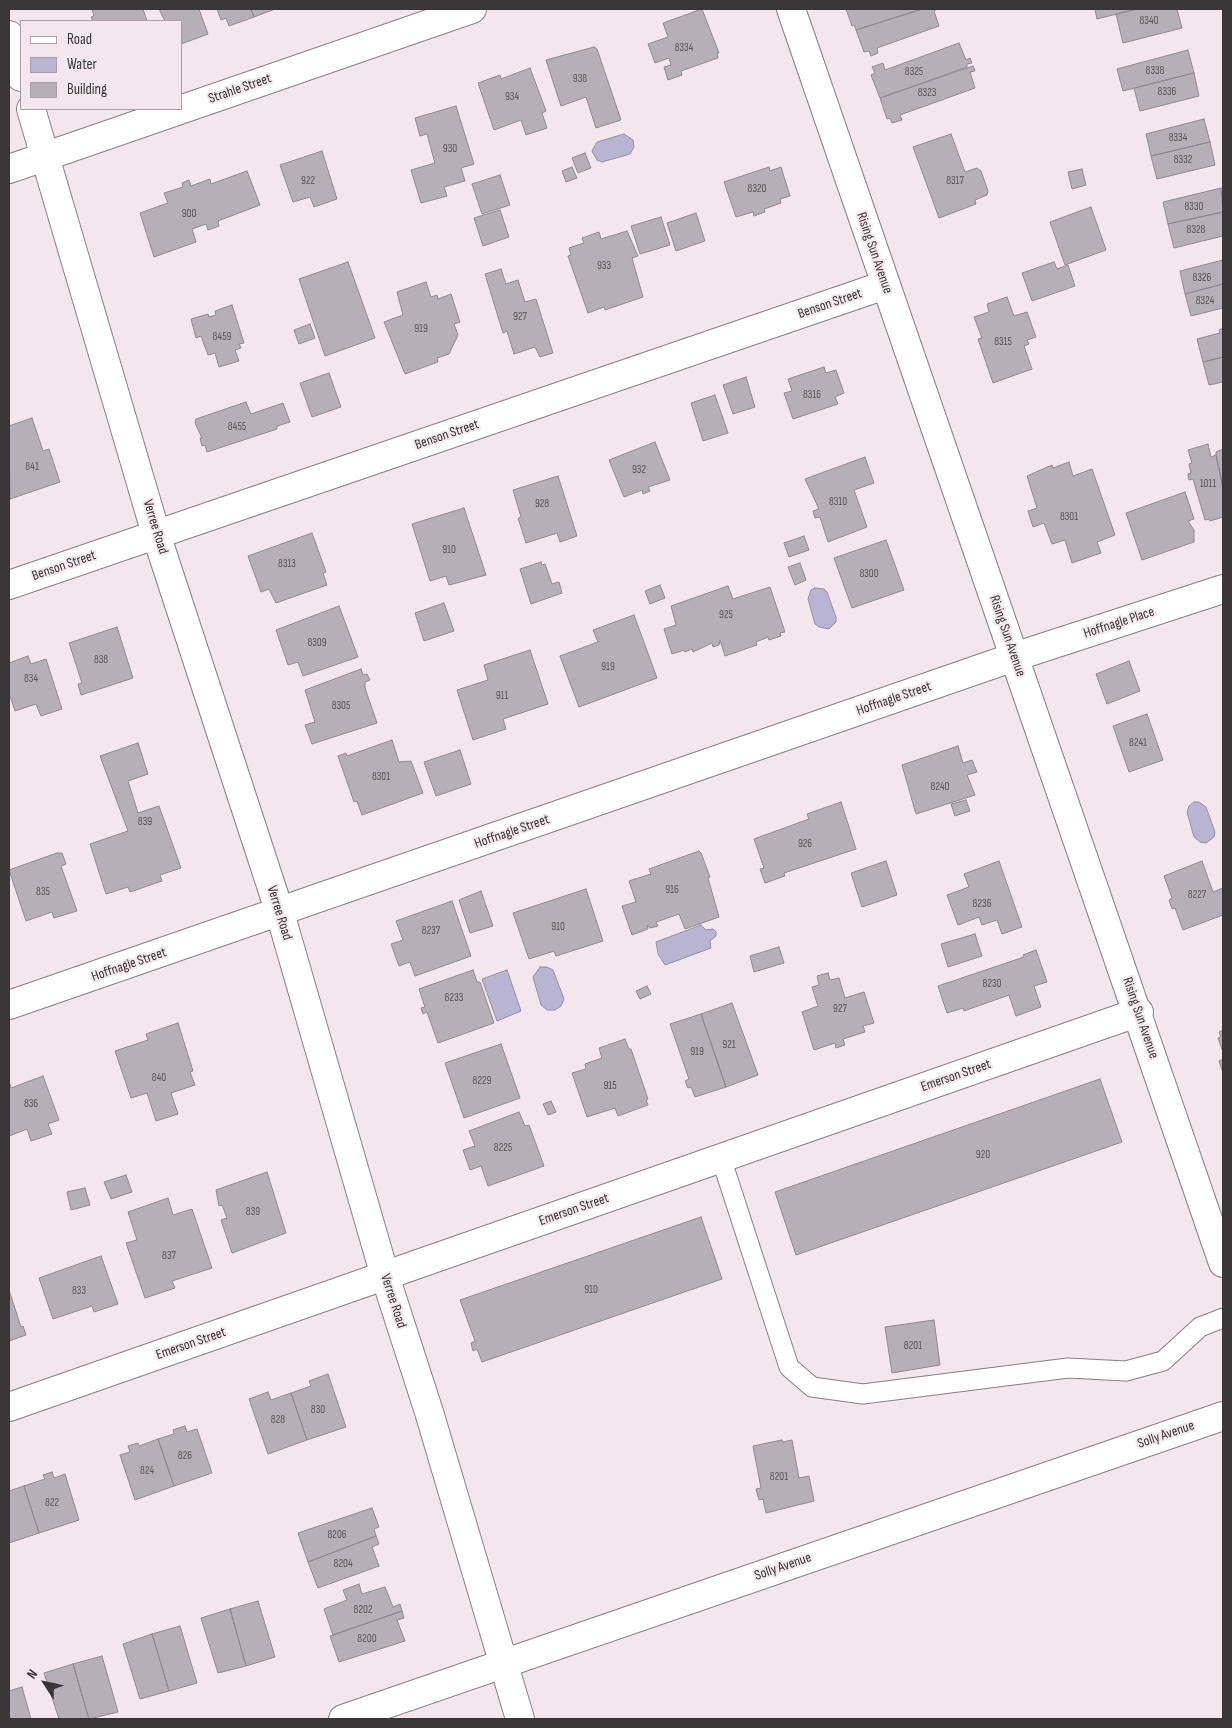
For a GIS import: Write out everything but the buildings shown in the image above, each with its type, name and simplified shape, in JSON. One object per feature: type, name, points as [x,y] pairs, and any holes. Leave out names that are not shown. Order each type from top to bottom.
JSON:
[{"type":"street","name":"Strahle Street","points":[[182,109],[472,9]]},
{"type":"street","name":"Rising Sun Avenue","points":[[791,9],[1014,657],[1139,1012],[1223,1263]]},
{"type":"street","points":[[9,35],[20,74]]},
{"type":"street","name":"Verree Road","points":[[31,110],[156,534],[280,914],[385,1276],[432,1421],[520,1719]]},
{"type":"street","name":"Strahle Street","points":[[9,169],[179,110]]},
{"type":"street","name":"Benson Street","points":[[9,585],[885,285]]},
{"type":"street","name":"Hoffnagle Place","points":[[1014,657],[1223,589]]},
{"type":"street","name":"Hoffnagle Street","points":[[9,1006],[280,914],[1014,657]]},
{"type":"street","name":"Emerson Street","points":[[9,1408],[1139,1012]]},
{"type":"street","name":"Solly Avenue","points":[[343,1719],[1223,1416]]},
{"type":"lane","points":[[721,1158],[789,1367],[812,1387],[863,1394],[1068,1368],[1126,1371],[1163,1361],[1200,1327],[1223,1318]]},
{"type":"water","points":[[624,134],[633,140],[634,147],[630,154],[602,162],[597,160],[592,151],[597,142]]},
{"type":"water","points":[[815,588],[824,589],[827,592],[836,617],[836,622],[829,629],[815,624],[808,599],[811,590]]},
{"type":"water","points":[[1194,802],[1199,802],[1206,807],[1215,832],[1214,837],[1206,843],[1200,842],[1194,837],[1187,812],[1189,806]]},
{"type":"water","points":[[701,925],[706,930],[713,929],[716,932],[716,936],[710,941],[711,948],[665,965],[658,954],[656,942]]},
{"type":"water","points":[[540,967],[547,967],[553,970],[564,999],[561,1006],[555,1010],[547,1010],[541,1005],[533,977]]},
{"type":"water","points":[[507,970],[521,1011],[497,1021],[482,979]]}]
